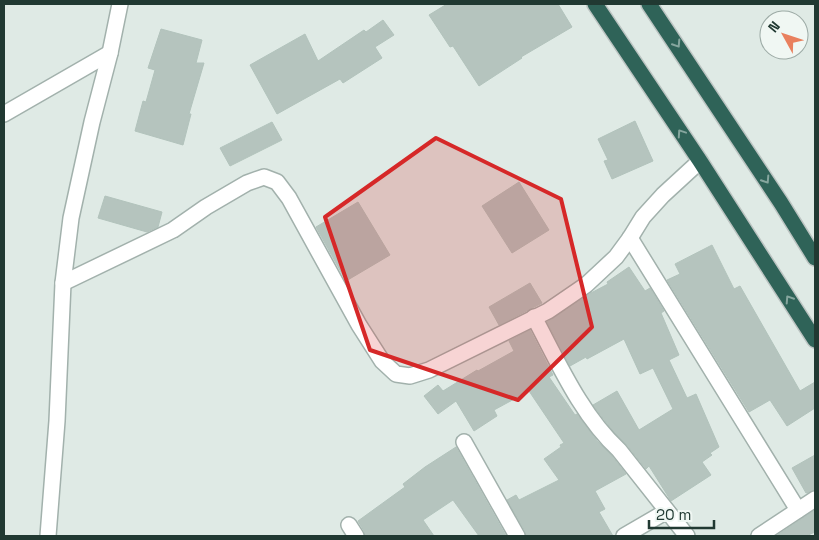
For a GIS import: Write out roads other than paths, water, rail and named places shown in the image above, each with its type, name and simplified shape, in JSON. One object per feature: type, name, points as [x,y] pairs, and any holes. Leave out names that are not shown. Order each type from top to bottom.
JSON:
[{"type":"highway","points":[[595,4],[700,161],[815,340]]},
{"type":"highway","points":[[649,4],[781,203],[815,258]]},
{"type":"street","points":[[48,536],[63,283],[71,218],[120,4]]},
{"type":"street","points":[[4,114],[110,53]]},
{"type":"street","points":[[63,283],[173,230],[246,183],[264,177],[277,182],[289,198],[359,325],[382,361],[396,374],[410,376],[429,370],[548,311],[586,285],[616,256],[643,217],[663,195],[700,161]]},
{"type":"street","points":[[630,238],[798,510]]},
{"type":"street","points":[[534,317],[579,399],[608,440],[619,450],[687,536]]},
{"type":"street","points":[[464,442],[517,536]]},
{"type":"street","points":[[759,536],[815,499]]},
{"type":"street","points":[[624,536],[667,511]]}]
